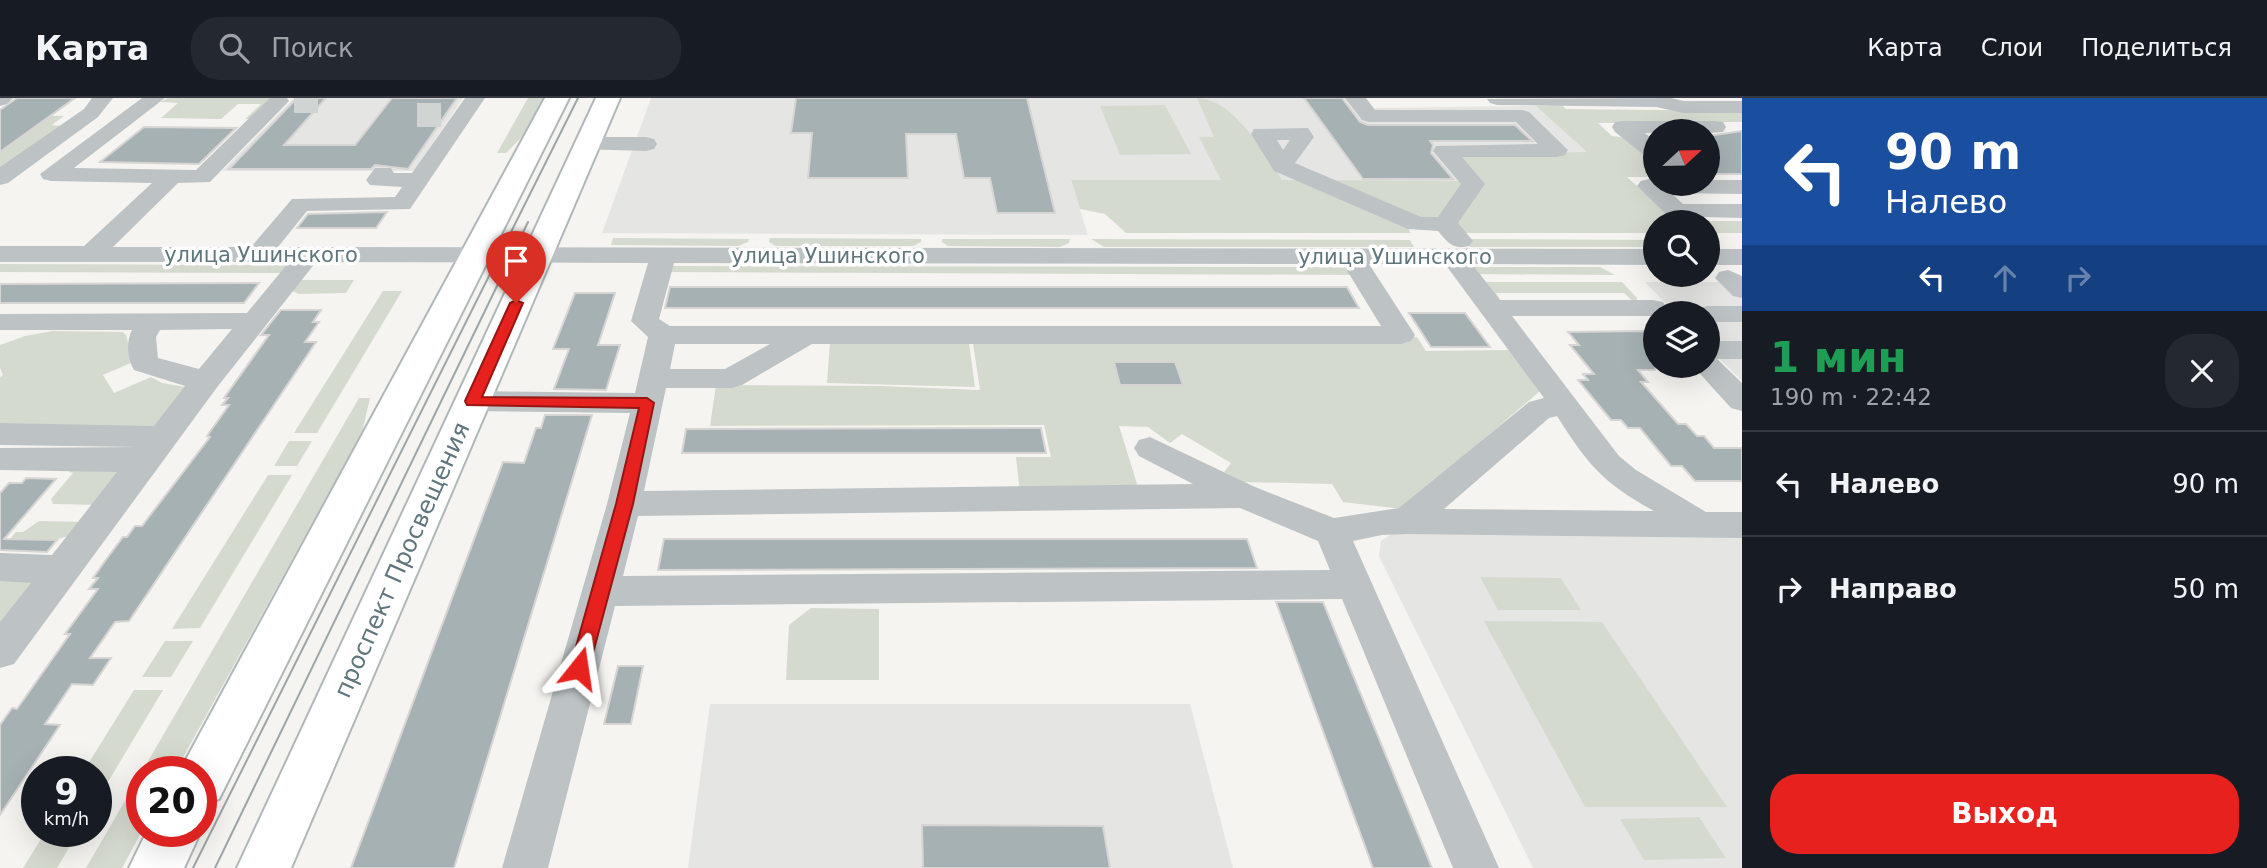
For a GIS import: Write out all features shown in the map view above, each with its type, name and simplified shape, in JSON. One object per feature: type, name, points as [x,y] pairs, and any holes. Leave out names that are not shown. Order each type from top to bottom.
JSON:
[{"type":"main road","points":[[215,756],[557,98]]},
{"type":"main road","name":"проспект Просвещения","points":[[264,868],[608,98]]},
{"type":"main road","points":[[156,868],[167,847]]},
{"type":"street","points":[[0,178],[90,113],[103,98]]},
{"type":"street","points":[[155,98],[51,174],[202,177],[285,100]]},
{"type":"street","points":[[1355,98],[1369,116],[1522,116],[1557,150],[1444,151],[1473,184],[1453,249]]},
{"type":"street","points":[[1372,98],[1377,103],[1422,103],[1440,98]]},
{"type":"street","points":[[1491,98],[1654,100],[1684,107],[1742,107]]},
{"type":"street","points":[[379,237],[419,180],[461,110]]},
{"type":"street","points":[[1643,127],[1623,127],[1643,143]]},
{"type":"street","points":[[1720,128],[1742,128]]},
{"type":"street","points":[[587,144],[646,144]]},
{"type":"street","points":[[1282,166],[1417,224],[1453,249],[1492,308],[1601,457],[1615,471],[1684,511],[1698,524]]},
{"type":"street","points":[[383,173],[378,180],[419,180]]},
{"type":"street","points":[[91,254],[172,177]]},
{"type":"street","points":[[1742,187],[1648,187],[1677,211],[1742,211]]},
{"type":"street","points":[[258,254],[300,204],[402,204]]},
{"type":"street","name":"улица Ушинского","points":[[0,254],[663,255],[757,243],[929,244],[1351,257],[1453,249],[1643,257]]},
{"type":"street","points":[[0,652],[206,380],[253,321],[276,298],[308,255]]},
{"type":"street","points":[[525,868],[624,504],[663,335],[645,321],[663,255]]},
{"type":"street","points":[[1604,257],[1646,301]]},
{"type":"street","points":[[1720,264],[1737,275]]},
{"type":"street","points":[[1492,308],[1643,311]]},
{"type":"street","points":[[1720,314],[1742,314]]},
{"type":"street","points":[[0,341],[55,321]]},
{"type":"street","points":[[151,321],[142,337],[144,363],[177,375],[206,380]]},
{"type":"street","points":[[0,322],[253,321]]},
{"type":"street","points":[[472,401],[650,391],[731,378],[807,335]]},
{"type":"street","points":[[1720,350],[1742,350]]},
{"type":"street","points":[[1720,378],[1742,401]]},
{"type":"street","points":[[1408,521],[1540,409],[1564,405]]},
{"type":"street","points":[[0,434],[154,449]]},
{"type":"street","points":[[1150,448],[1243,496],[1332,532],[1382,522],[1408,521],[1742,524]]},
{"type":"street","points":[[0,458],[154,449]]},
{"type":"street","points":[[624,504],[1243,496]]},
{"type":"street","points":[[1332,532],[1476,868]]},
{"type":"street","points":[[0,567],[61,570]]},
{"type":"street","points":[[600,592],[1353,584]]},
{"type":"lane","points":[[663,335],[1401,335],[1351,257]]},
{"type":"shaded area","points":[[168,98],[272,98],[249,119],[245,119],[261,104],[238,104],[221,119],[161,118],[178,103],[161,102]]},
{"type":"shaded area","points":[[294,98],[463,98],[414,171],[222,171]]},
{"type":"shaded area","points":[[528,98],[545,98],[525,134],[506,153],[497,153]]},
{"type":"shaded area","points":[[651,98],[1365,98],[1373,108],[1536,106],[1588,152],[1479,181],[1071,181],[1088,235],[602,233]]},
{"type":"shaded area","points":[[1197,98],[1210,100],[1235,117],[1257,142],[1282,180],[1478,181],[1455,154],[1587,152],[1536,106],[1562,105],[1566,109],[1742,111],[1742,122],[1720,122],[1720,119],[1643,119],[1643,123],[1598,123],[1612,136],[1628,138],[1643,151],[1643,177],[1627,177],[1643,192],[1643,196],[1648,196],[1663,210],[1643,210],[1643,233],[1465,233],[1452,217],[1401,217],[1411,233],[1126,233],[1105,214],[1080,209],[1071,180],[1221,180],[1199,137],[1214,137]]},
{"type":"shaded area","points":[[1165,105],[1191,154],[1120,155],[1100,106]]},
{"type":"shaded area","points":[[26,115],[64,116],[52,125],[62,126],[0,170],[0,152],[41,122]]},
{"type":"shaded area","points":[[1720,221],[1742,221],[1742,233],[1720,233]]},
{"type":"shaded area","points":[[613,238],[749,239],[738,246],[611,245]]},
{"type":"shaded area","points":[[770,238],[921,239],[921,242],[913,246],[776,246],[769,242]]},
{"type":"shaded area","points":[[942,239],[1070,239],[1069,243],[1060,247],[948,246]]},
{"type":"shaded area","points":[[1091,239],[1410,240],[1414,247],[1104,247]]},
{"type":"shaded area","points":[[1463,239],[1643,240],[1643,247],[1470,247]]},
{"type":"shaded area","points":[[0,264],[288,265],[282,273],[0,272]]},
{"type":"shaded area","points":[[670,266],[1349,267],[1357,275],[666,272]]},
{"type":"shaded area","points":[[1472,267],[1600,267],[1615,275],[1472,274]]},
{"type":"shaded area","points":[[294,280],[354,280],[346,293],[299,294],[290,290]]},
{"type":"shaded area","points":[[1482,282],[1622,282],[1637,298],[1636,304],[1624,293],[1496,293],[1502,303]]},
{"type":"shaded area","points":[[1720,282],[1742,282],[1742,381],[1720,359],[1720,301],[1663,301],[1650,287],[1720,287]]},
{"type":"shaded area","points":[[383,291],[402,291],[317,433],[294,433]]},
{"type":"shaded area","points":[[53,331],[123,332],[126,335],[133,362],[103,375],[114,393],[151,377],[162,383],[192,388],[156,430],[0,428],[0,377],[3,375],[0,368],[0,345],[25,336]]},
{"type":"shaded area","points":[[972,337],[1417,337],[1426,351],[1509,350],[1540,391],[1402,509],[1343,502],[1332,484],[1243,482],[1224,472],[1231,463],[1182,434],[1170,443],[1148,427],[1119,426],[1139,490],[1020,493],[1016,457],[1051,457],[1044,425],[710,426],[716,385],[880,386],[980,390]]},
{"type":"shaded area","points":[[830,342],[969,343],[975,387],[827,383]]},
{"type":"shaded area","points":[[359,398],[370,398],[362,433],[184,756],[151,756]]},
{"type":"shaded area","points":[[289,441],[312,441],[297,466],[274,466]]},
{"type":"shaded area","points":[[73,468],[122,470],[99,505],[53,504],[51,499],[73,473],[69,472]]},
{"type":"shaded area","points":[[268,475],[292,475],[200,628],[172,629]]},
{"type":"shaded area","points":[[39,521],[86,522],[78,530],[61,538],[10,539],[16,532],[23,532]]},
{"type":"shaded area","points":[[1395,532],[1742,534],[1742,868],[1533,868],[1379,556],[1381,541]]},
{"type":"shaded area","points":[[0,577],[38,578],[0,637]]},
{"type":"shaded area","points":[[1480,577],[1561,578],[1581,610],[1498,610]]},
{"type":"shaded area","points":[[811,608],[879,609],[879,680],[786,680],[789,625]]},
{"type":"shaded area","points":[[1484,621],[1602,622],[1727,807],[1585,807]]},
{"type":"shaded area","points":[[165,641],[193,641],[171,677],[142,677]]},
{"type":"shaded area","points":[[134,690],[163,690],[112,775],[112,756],[93,756]]},
{"type":"shaded area","points":[[710,704],[1190,704],[1233,868],[688,868]]},
{"type":"shaded area","points":[[126,799],[126,847],[133,847],[122,868],[86,868],[98,847],[112,847],[112,823]]},
{"type":"shaded area","points":[[1699,817],[1726,858],[1644,860],[1620,819]]},
{"type":"shaded area","points":[[36,847],[69,847],[57,868],[23,868]]},
{"type":"building","points":[[17,98],[75,98],[0,152],[0,110]]},
{"type":"building","points":[[297,98],[326,98],[284,145],[355,145],[392,98],[457,98],[408,169],[375,165],[371,169],[229,169]]},
{"type":"building","points":[[796,98],[1027,98],[1055,213],[997,213],[990,178],[964,178],[956,134],[906,134],[908,178],[808,178],[812,133],[791,133]]},
{"type":"building","points":[[1304,98],[1342,98],[1360,122],[1368,125],[1515,125],[1532,141],[1430,141],[1433,145],[1431,153],[1453,179],[1363,179]]},
{"type":"building","points":[[144,127],[236,128],[199,164],[100,162]]},
{"type":"building","points":[[1742,131],[1742,174],[1720,174],[1720,134]]},
{"type":"building","points":[[387,212],[376,228],[297,228],[308,214]]},
{"type":"building","points":[[259,283],[244,303],[0,303],[0,284]]},
{"type":"building","points":[[670,287],[1347,287],[1359,308],[665,308]]},
{"type":"building","points":[[575,293],[615,293],[598,345],[620,345],[606,390],[554,389],[569,349],[553,349]]},
{"type":"building","points":[[281,310],[321,310],[313,322],[319,322],[305,342],[316,342],[129,621],[115,622],[90,658],[111,658],[93,685],[72,684],[45,724],[60,725],[39,756],[21,756],[21,784],[0,815],[0,725],[12,708],[17,709],[70,634],[65,634],[98,589],[89,589],[98,578],[93,578],[108,557],[135,526],[142,526],[210,437],[207,436],[229,405],[222,405],[228,398],[224,398],[269,335],[261,335]]},
{"type":"building","points":[[1409,313],[1465,313],[1490,347],[1431,347]]},
{"type":"building","points":[[1643,331],[1643,370],[1638,370],[1648,382],[1641,382],[1678,424],[1686,424],[1697,436],[1704,436],[1714,448],[1742,448],[1742,481],[1695,481],[1682,466],[1671,466],[1640,428],[1628,428],[1621,420],[1611,420],[1578,380],[1588,380],[1583,374],[1594,374],[1570,345],[1579,345],[1568,332]]},
{"type":"building","points":[[1114,362],[1175,362],[1183,385],[1120,385]]},
{"type":"building","points":[[545,415],[592,415],[454,868],[351,868],[503,462],[524,463],[536,428],[541,428]]},
{"type":"building","points":[[1041,428],[1046,453],[682,453],[686,429]]},
{"type":"building","points":[[26,478],[56,479],[4,539],[57,540],[47,552],[0,550],[0,493],[9,483],[22,483]]},
{"type":"building","points":[[664,539],[1247,539],[1257,568],[658,570]]},
{"type":"building","points":[[1276,602],[1323,602],[1432,868],[1373,868]]},
{"type":"building","points":[[618,666],[643,666],[631,724],[604,724]]},
{"type":"building","points":[[922,825],[1103,826],[1110,868],[923,868]]},
{"type":"tunnel","points":[[294,101],[323,101]]},
{"type":"tunnel","points":[[417,115],[445,115]]},
{"type":"tram line","points":[[193,868],[578,98]]},
{"type":"tram line","points":[[215,868],[528,222]]},
{"type":"route","points":[[516,303],[472,401],[647,403],[624,504],[579,668]]}]
